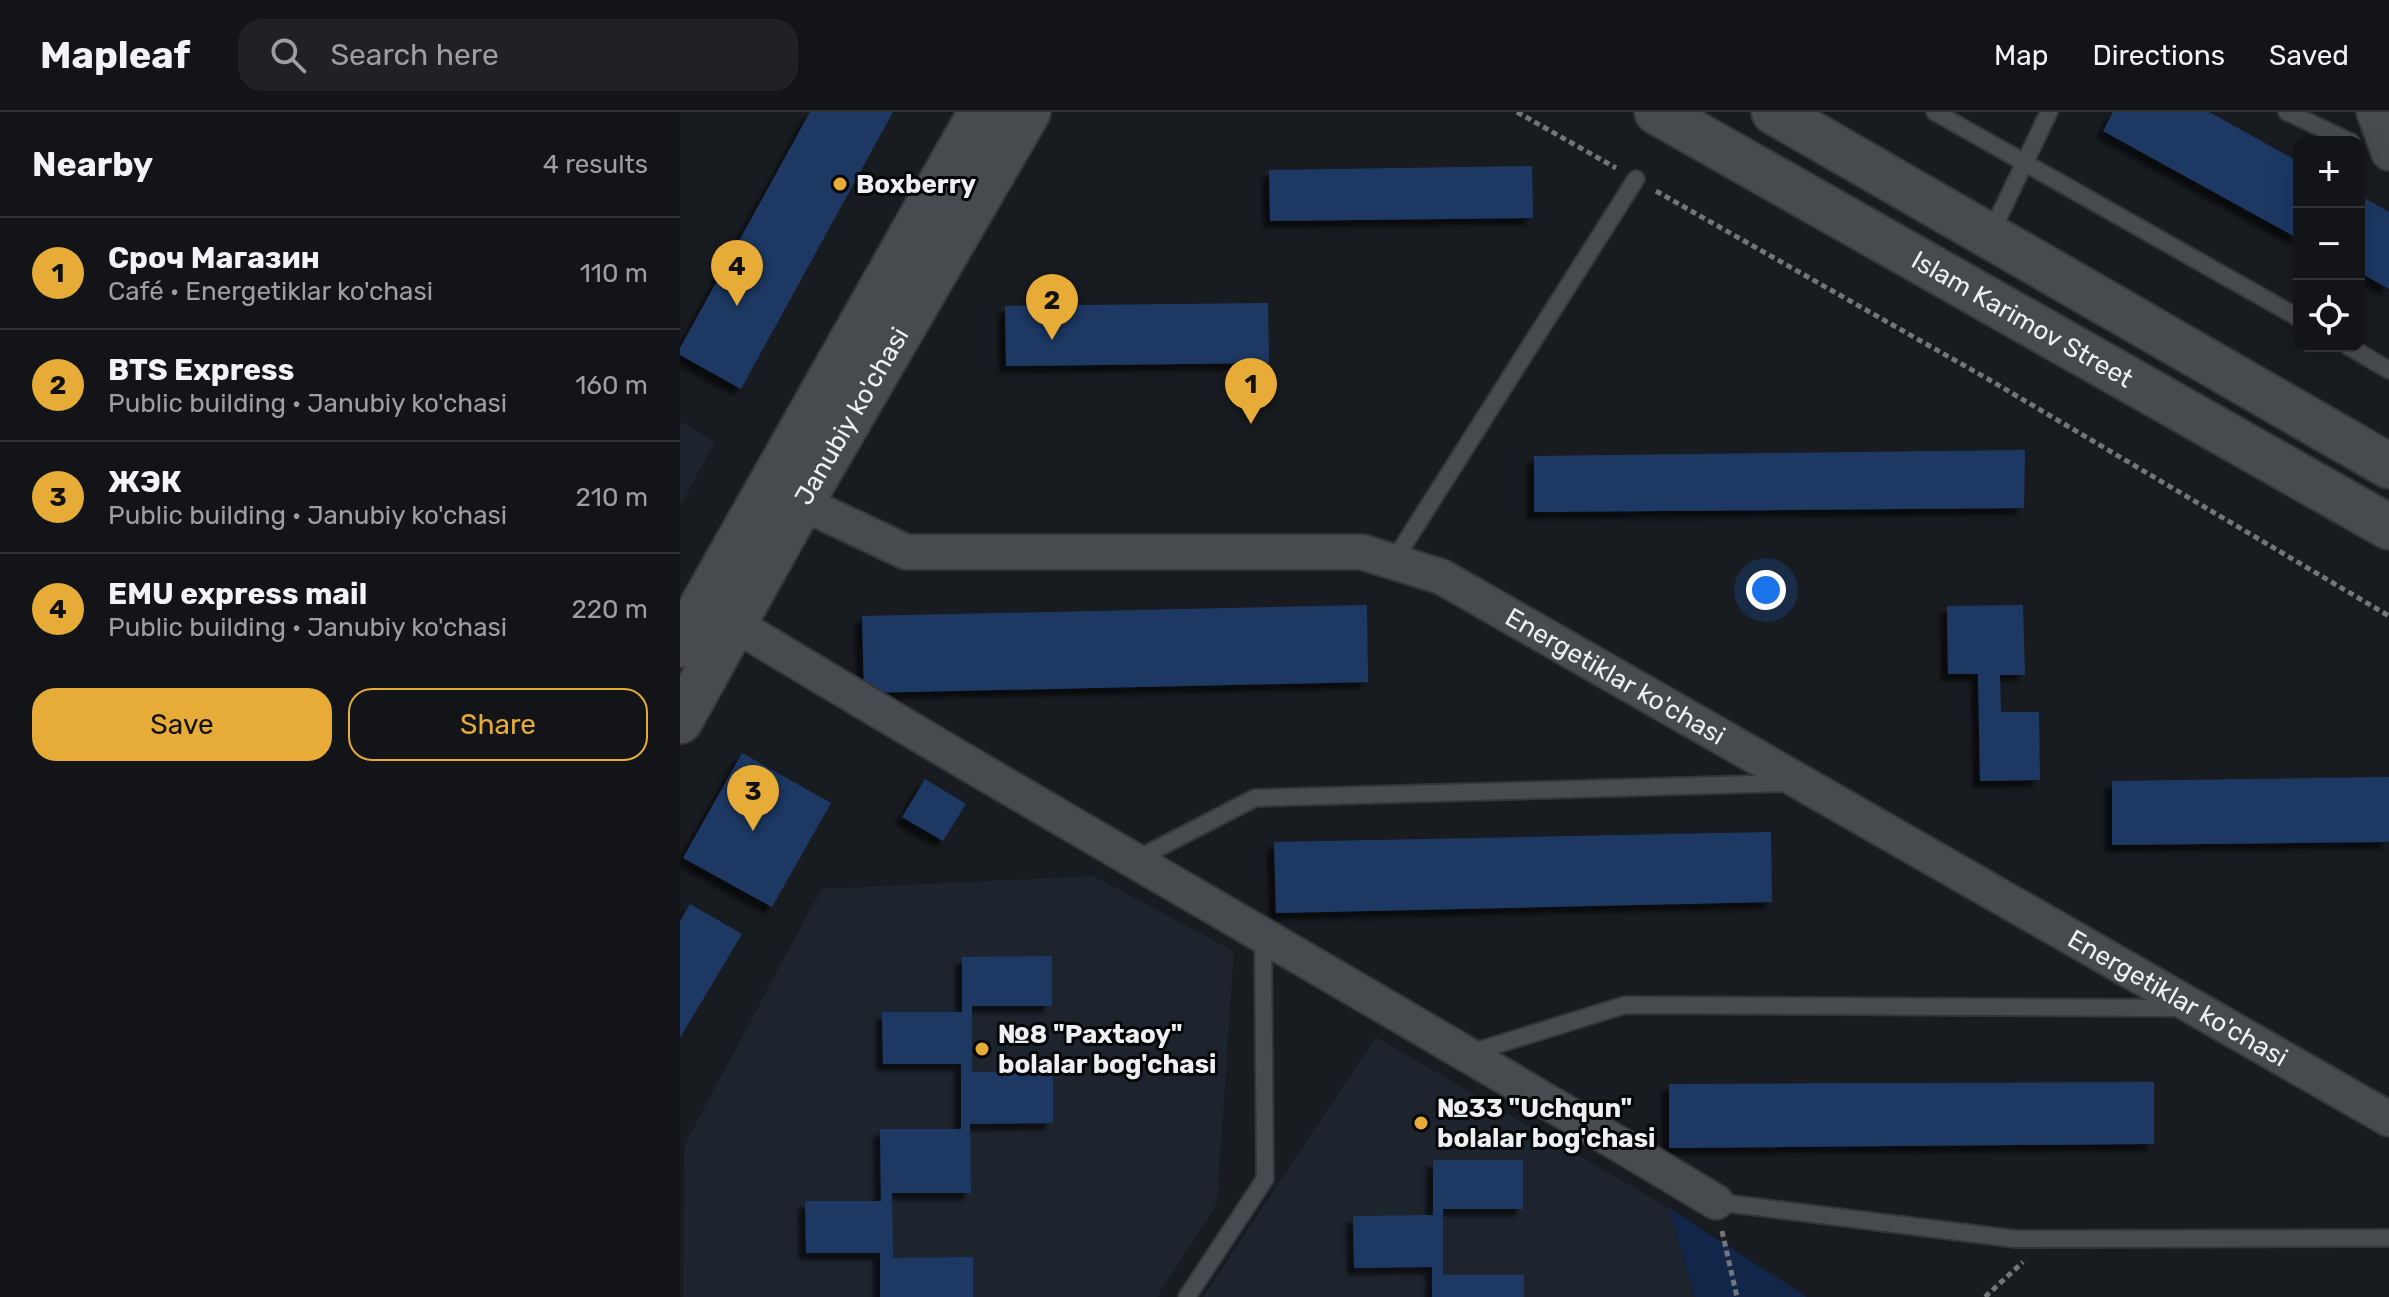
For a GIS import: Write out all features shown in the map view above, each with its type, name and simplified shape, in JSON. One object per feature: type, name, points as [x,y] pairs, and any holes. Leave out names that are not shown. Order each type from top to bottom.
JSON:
[{"type":"main road","name":"Janubiy ko'chasi","points":[[680,721],[784,495],[981,112]]},
{"type":"main road","name":"Janubiy ko'chasi","points":[[680,645],[702,605],[784,495],[1028,112]]},
{"type":"main road","name":"Islam Karimov Street","points":[[1657,112],[2389,527]]},
{"type":"main road","name":"Islam Karimov Street","points":[[1774,112],[2389,466]]},
{"type":"street","points":[[2374,112],[2389,153]]},
{"type":"street","name":"Energetiklar ko'chasi","points":[[784,495],[906,552],[1362,552],[1442,577],[2389,1119]]},
{"type":"street","points":[[702,605],[1263,937],[1469,1053],[1716,1202]]},
{"type":"lane","points":[[1936,112],[2293,315]]},
{"type":"lane","points":[[1990,236],[2049,112]]},
{"type":"lane","points":[[2287,112],[2338,136]]},
{"type":"lane","points":[[2365,149],[2389,160]]},
{"type":"lane","points":[[1393,562],[1636,179]]},
{"type":"lane","points":[[2358,352],[2389,370]]},
{"type":"lane","points":[[1135,860],[1255,798],[1801,783]]},
{"type":"lane","points":[[1187,1297],[1265,1179],[1263,937]]},
{"type":"lane","points":[[1469,1053],[1625,1005],[2194,1008]]},
{"type":"lane","points":[[1716,1202],[2016,1239],[2389,1238]]},
{"type":"path","points":[[1517,112],[1988,379],[2389,616]]},
{"type":"path","points":[[1716,1202],[1737,1297]]},
{"type":"path","points":[[1985,1297],[2048,1239]]},
{"type":"shaded area","points":[[680,421],[715,442],[680,506]]},
{"type":"shaded area","name":"№8 \"Paxtaoy\" bolalar bog'chasi","points":[[1093,876],[1234,951],[1217,1204],[1157,1297],[683,1297],[684,1146],[821,889]]},
{"type":"shaded area","name":"№33 \"Uchqun\" bolalar bog'chasi","points":[[1376,1037],[1669,1208],[1695,1297],[1203,1297]]},
{"type":"shaded area","points":[[1669,1208],[1807,1297],[1695,1297]]},
{"type":"building","points":[[810,112],[893,112],[741,389],[680,355],[680,348]]},
{"type":"building","points":[[2113,112],[2209,112],[2293,159],[2293,236],[2103,131]]},
{"type":"building","points":[[1532,166],[1533,218],[1270,221],[1269,170]]},
{"type":"building","points":[[2365,198],[2389,212],[2389,289],[2365,275]]},
{"type":"building","points":[[1268,303],[1269,363],[1006,366],[1005,306]]},
{"type":"building","points":[[2025,450],[2024,508],[1534,512],[1534,456]]},
{"type":"building","points":[[1367,605],[1368,682],[864,693],[862,616]]},
{"type":"building","points":[[2023,605],[2025,675],[2000,675],[2001,712],[2039,712],[2040,780],[1980,781],[1978,674],[1948,674],[1947,606]]},
{"type":"building","points":[[742,753],[831,803],[772,907],[683,858]]},
{"type":"building","points":[[2389,777],[2389,842],[2112,845],[2112,781]]},
{"type":"building","points":[[925,779],[966,804],[943,841],[902,817]]},
{"type":"building","points":[[1771,832],[1772,902],[1276,913],[1274,842]]},
{"type":"building","points":[[690,904],[742,934],[680,1038],[680,921]]},
{"type":"building","points":[[1052,956],[1052,1006],[972,1006],[972,1072],[1053,1071],[1053,1123],[970,1124],[971,1193],[892,1193],[893,1258],[973,1257],[973,1297],[880,1297],[880,1253],[806,1253],[805,1201],[881,1201],[880,1129],[961,1129],[961,1064],[883,1064],[882,1012],[962,1012],[962,957]]},
{"type":"building","points":[[2154,1082],[2154,1144],[1669,1148],[1669,1084]]},
{"type":"building","points":[[1433,1160],[1523,1160],[1523,1209],[1443,1209],[1443,1275],[1524,1275],[1524,1297],[1432,1297],[1432,1267],[1354,1268],[1353,1216],[1433,1215]]},
{"type":"place","name":"Boxberry","points":[[840,184]]},
{"type":"place","name":"EMU express mail","points":[[737,306]]},
{"type":"place","name":"BTS Express","points":[[1052,340]]},
{"type":"place","name":"Сроч Магазин","points":[[1251,424]]},
{"type":"place","name":"ЖЭК","points":[[753,831]]},
{"type":"place","name":"№8 \"Paxtaoy\" bolalar bog'chasi","points":[[982,1049]]},
{"type":"place","name":"№33 \"Uchqun\" bolalar bog'chasi","points":[[1421,1123]]}]
